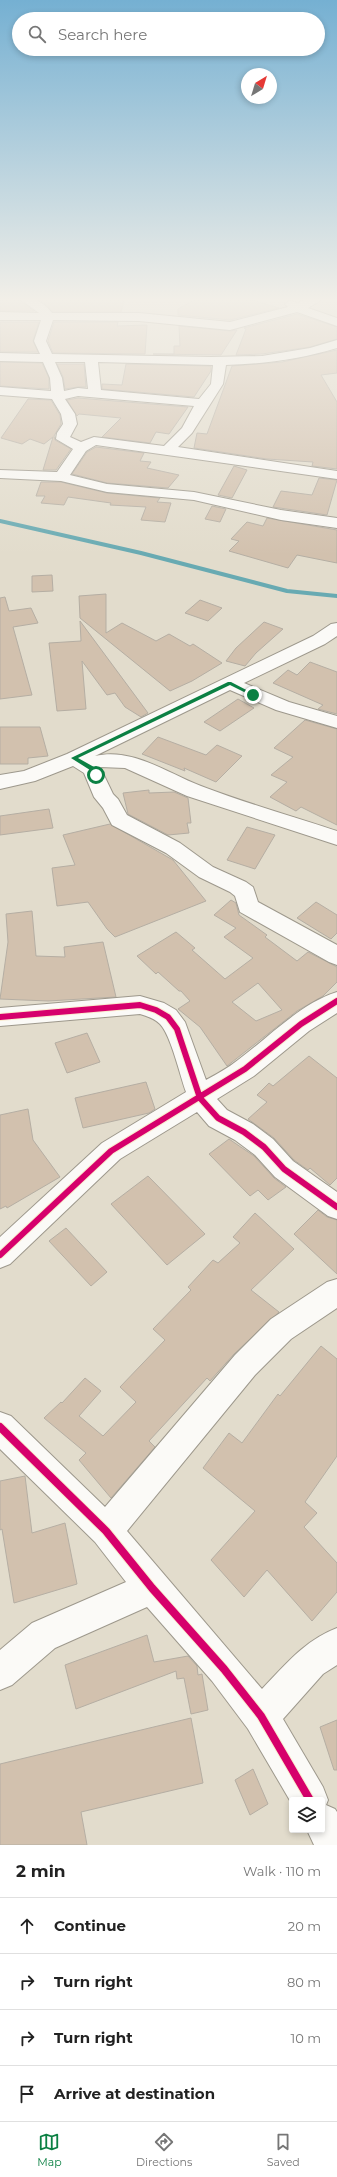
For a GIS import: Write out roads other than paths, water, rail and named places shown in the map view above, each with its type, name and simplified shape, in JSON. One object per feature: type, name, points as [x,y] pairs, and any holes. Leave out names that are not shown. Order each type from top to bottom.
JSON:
[{"type":"street","points":[[57,383],[59,402],[68,414],[70,424],[64,433],[63,439],[81,448]]},
{"type":"street","points":[[94,383],[95,394]]},
{"type":"street","points":[[169,450],[173,443],[187,430],[217,383]]},
{"type":"street","points":[[0,391],[58,396],[78,392],[203,403]]},
{"type":"street","points":[[61,477],[81,448],[90,442],[102,441],[337,475]]},
{"type":"street","points":[[0,474],[61,477],[107,488],[194,496],[281,515],[337,523]]},
{"type":"street","points":[[0,782],[80,761],[230,683],[319,640],[337,628]]},
{"type":"street","points":[[230,683],[253,695],[281,706],[337,722]]},
{"type":"street","points":[[80,761],[116,759],[128,762],[194,791],[337,838]]},
{"type":"street","points":[[80,761],[92,769],[96,775],[104,797],[111,804],[119,820],[173,848],[206,872],[238,887],[245,893],[248,906],[337,956]]},
{"type":"street","points":[[0,1255],[111,1151],[200,1098],[245,1069],[301,1024],[337,1001]]},
{"type":"street","points":[[0,1017],[140,1005],[156,1010],[168,1017],[177,1029],[200,1098],[218,1118],[244,1132],[264,1147],[284,1169],[335,1201]]},
{"type":"street","points":[[106,1531],[245,1365],[281,1329],[337,1292]]},
{"type":"street","points":[[0,1428],[106,1531],[152,1588],[224,1668],[261,1716],[308,1797]]},
{"type":"street","points":[[0,1673],[44,1635],[68,1626],[152,1588]]},
{"type":"street","points":[[261,1716],[311,1662],[337,1645]]},
{"type":"street","points":[[325,1827],[335,1845]]},
{"type":"waterway","points":[[0,521],[141,553],[287,591],[337,596]]}]
